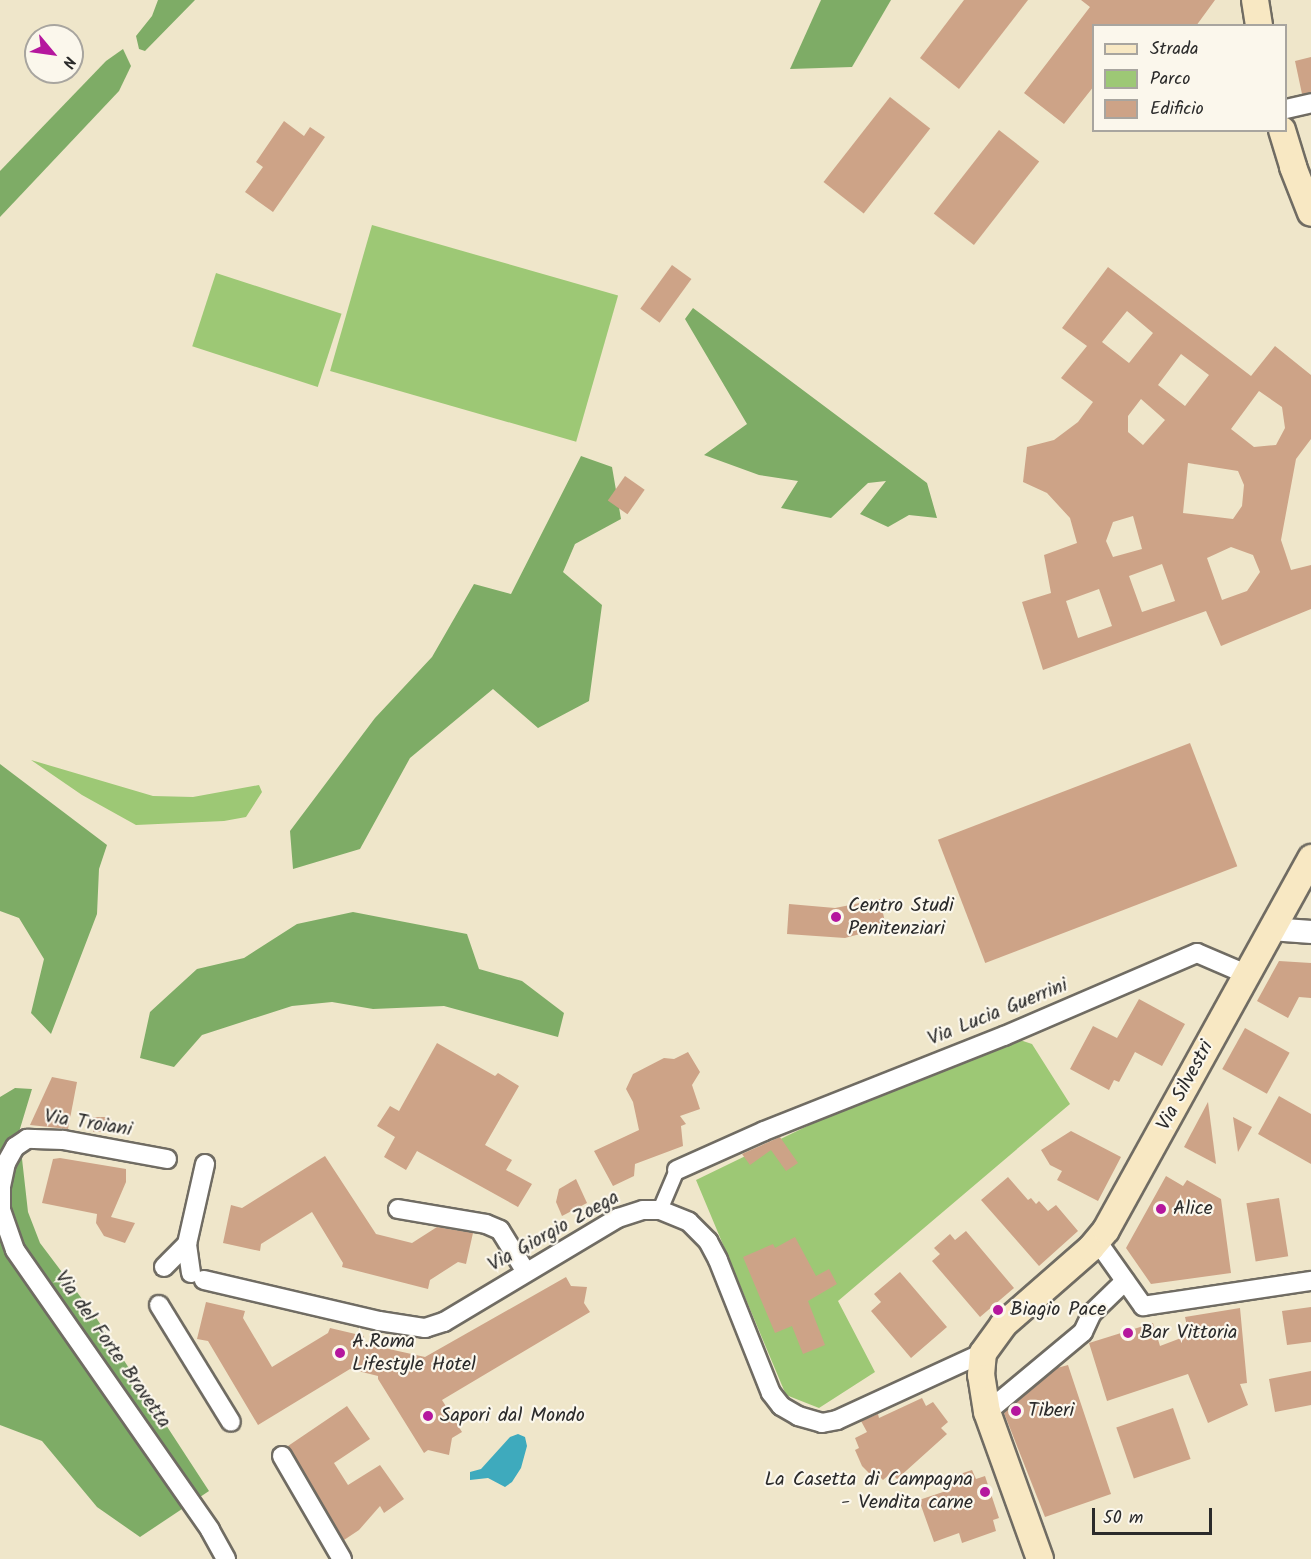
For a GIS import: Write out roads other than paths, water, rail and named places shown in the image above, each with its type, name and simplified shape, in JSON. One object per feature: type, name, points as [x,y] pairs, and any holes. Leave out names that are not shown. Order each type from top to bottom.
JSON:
[{"type":"main road","points":[[1255,0],[1259,24]]},
{"type":"main road","points":[[1283,132],[1311,213]]},
{"type":"main road","name":"Via Silvestri","points":[[983,1353],[1003,1325],[1097,1241],[1154,1144],[1308,864]]},
{"type":"main road","points":[[983,1353],[981,1375],[987,1412],[1040,1559]]},
{"type":"street","points":[[1287,109],[1311,102]]},
{"type":"street","points":[[1271,929],[1311,932]]},
{"type":"street","name":"Via Lucia Guerrini","points":[[677,1170],[764,1131],[1004,1036],[1197,953],[1246,974]]},
{"type":"street","name":"Via Troiani","points":[[10,1155],[22,1140],[36,1137],[167,1159]]},
{"type":"street","name":"Via del Forte Bravetta","points":[[10,1155],[1,1187],[1,1210],[15,1250],[210,1530],[226,1559]]},
{"type":"street","points":[[164,1267],[187,1244],[206,1164]]},
{"type":"street","points":[[677,1170],[660,1210],[689,1222],[708,1240],[771,1393],[781,1406],[798,1416],[816,1422],[837,1420],[983,1353]]},
{"type":"street","points":[[398,1209],[493,1227],[505,1235],[526,1272]]},
{"type":"street","name":"Via Giorgio Zoega","points":[[187,1244],[198,1277],[415,1329],[433,1327],[444,1322],[618,1218],[643,1210],[660,1210]]},
{"type":"street","points":[[1097,1241],[1143,1306],[1311,1281]]},
{"type":"street","points":[[987,1412],[1083,1332],[1092,1313],[1125,1281]]},
{"type":"street","points":[[159,1305],[231,1422]]},
{"type":"street","points":[[282,1456],[342,1559]]},
{"type":"water","points":[[518,1434],[525,1437],[527,1446],[521,1468],[512,1482],[505,1487],[488,1478],[470,1480],[470,1472],[481,1469],[510,1437]]},
{"type":"place","name":"Centro Studi Penitenziari","points":[[836,917]]},
{"type":"place","name":"Alice","points":[[1161,1209]]},
{"type":"place","name":"Biagio Pace","points":[[998,1310]]},
{"type":"place","name":"Bar Vittoria","points":[[1128,1333]]},
{"type":"place","name":"A.Roma Lifestyle Hotel","points":[[340,1353]]},
{"type":"place","name":"Tiberi","points":[[1016,1411]]},
{"type":"place","name":"Sapori dal Mondo","points":[[428,1416]]},
{"type":"place","name":"La Casetta di Campagna - Vendita carne","points":[[985,1492]]}]
